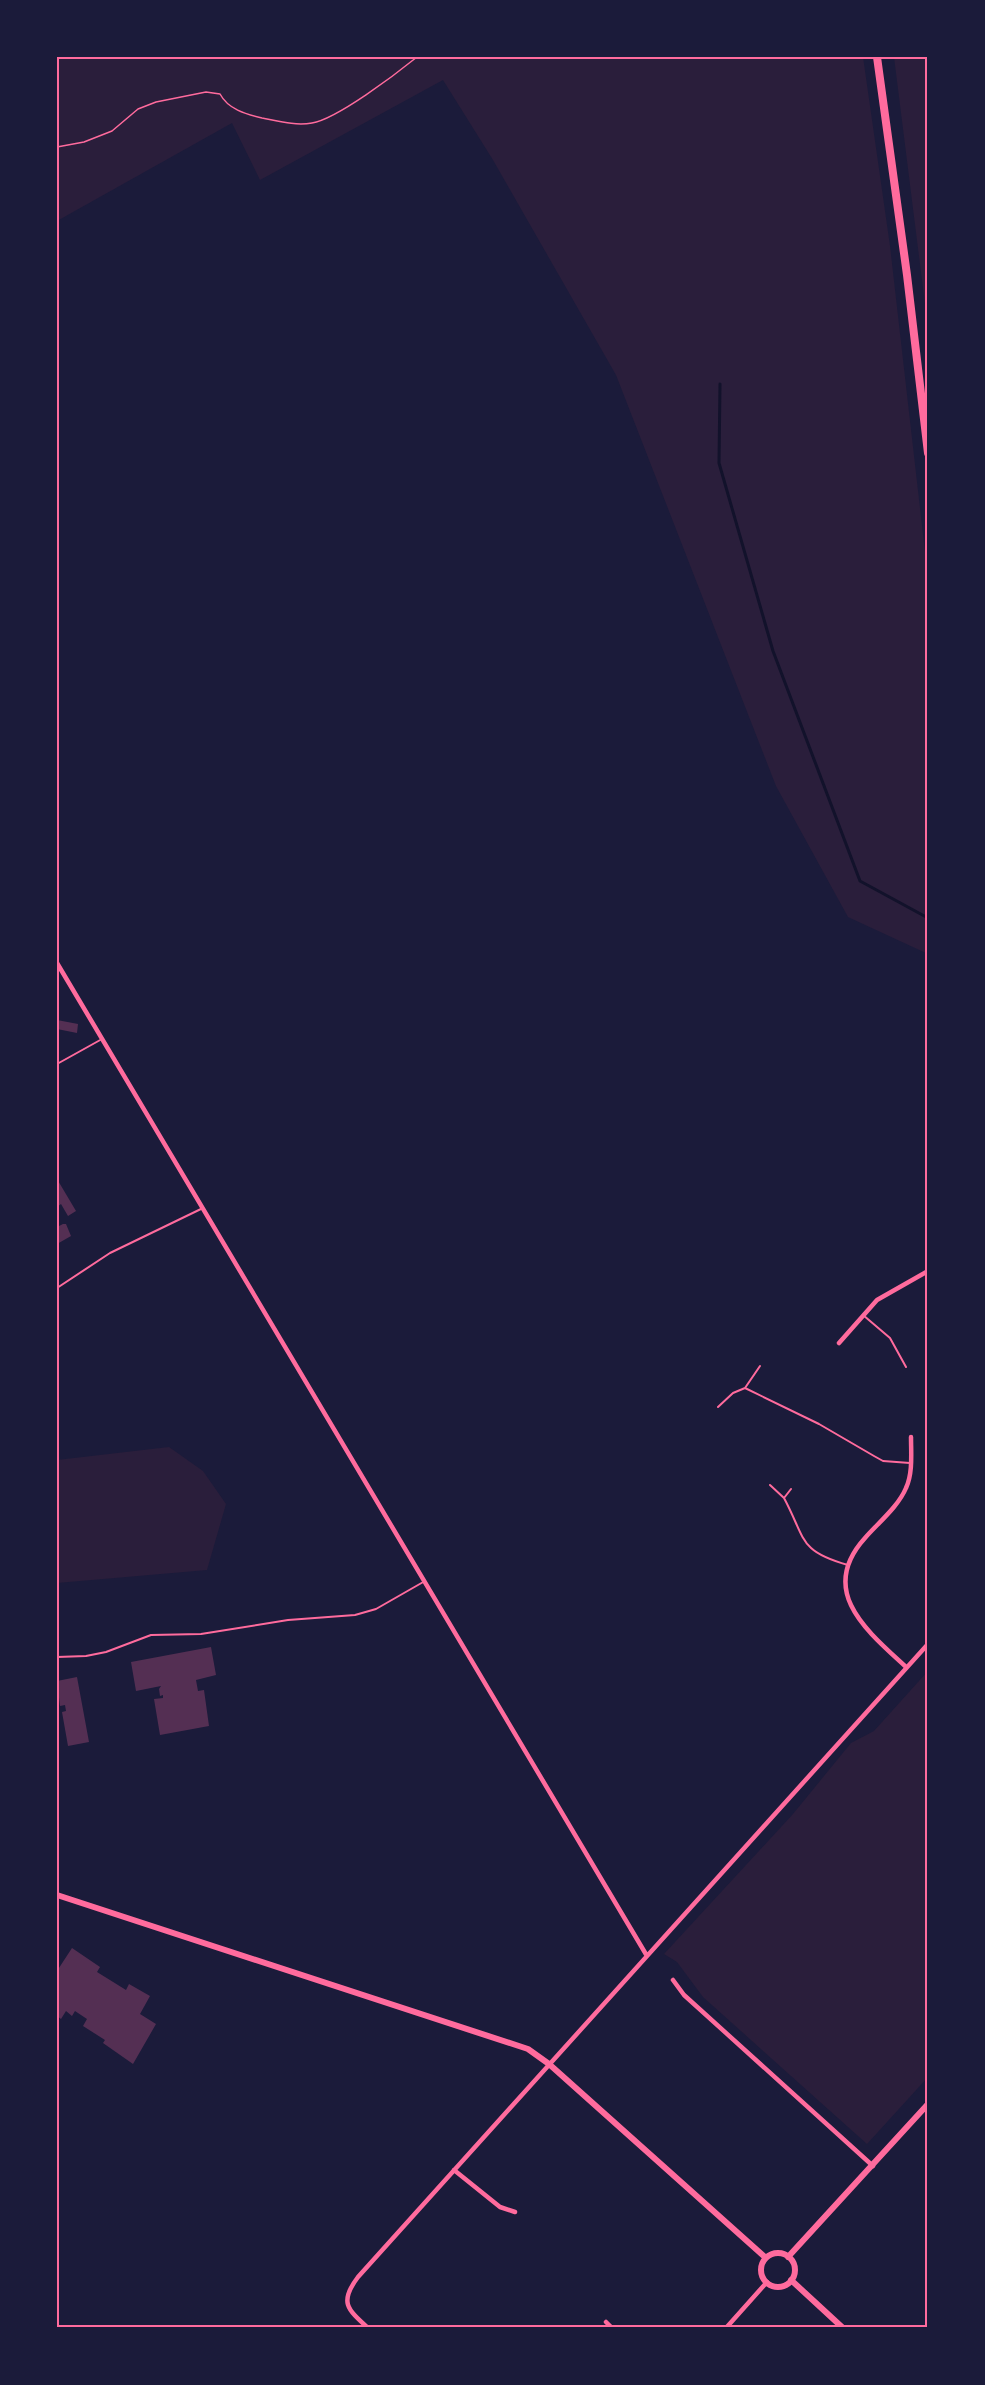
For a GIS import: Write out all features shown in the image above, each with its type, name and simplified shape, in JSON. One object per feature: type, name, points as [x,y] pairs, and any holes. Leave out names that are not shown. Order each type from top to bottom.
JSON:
[{"type":"highway","points":[[877,57],[907,275],[928,453]]},
{"type":"street","points":[[57,963],[647,1956]]},
{"type":"street","points":[[839,1343],[882,1297],[928,1271]]},
{"type":"street","points":[[906,1667],[854,1615],[845,1589],[848,1565],[858,1545],[907,1488],[911,1463],[911,1437]]},
{"type":"street","points":[[368,2328],[348,2308],[346,2301],[349,2290],[358,2277],[928,1644]]},
{"type":"street","points":[[57,1895],[518,2045],[549,2064],[766,2258]]},
{"type":"street","points":[[673,1980],[684,1995],[873,2166]]},
{"type":"street","points":[[788,2257],[928,2104]]},
{"type":"street","points":[[454,2170],[500,2207],[515,2212]]},
{"type":"street","points":[[777,2253],[788,2257],[794,2268],[791,2280],[779,2286],[766,2282],[761,2270],[766,2258],[777,2253]]},
{"type":"street","points":[[791,2280],[843,2328]]},
{"type":"street","points":[[726,2328],[766,2282]]},
{"type":"street","points":[[606,2322],[612,2328]]},
{"type":"lane","points":[[57,1064],[102,1039]]},
{"type":"lane","points":[[57,1288],[110,1253],[203,1208]]},
{"type":"lane","points":[[863,1315],[890,1338],[906,1367]]},
{"type":"lane","points":[[718,1407],[733,1393],[745,1388],[760,1366]]},
{"type":"lane","points":[[745,1388],[819,1424],[883,1461],[911,1463]]},
{"type":"lane","points":[[770,1485],[784,1498],[800,1535],[807,1545],[826,1558],[848,1565]]},
{"type":"lane","points":[[784,1498],[791,1489]]},
{"type":"lane","points":[[57,1657],[86,1656],[106,1652],[151,1635],[201,1634],[288,1620],[355,1615],[376,1609],[426,1581]]},
{"type":"path","points":[[57,147],[84,142],[112,131],[138,109],[156,102],[206,92],[219,94],[226,105],[251,116],[293,124],[312,123],[326,119],[393,77],[417,57]]},
{"type":"shaded area","points":[[57,57],[863,57],[890,246],[928,578],[928,954],[848,917],[776,786],[616,375],[493,160],[443,80],[260,180],[232,123],[57,221]]},
{"type":"shaded area","points":[[894,57],[928,57],[928,328]]},
{"type":"shaded area","points":[[169,1447],[203,1471],[226,1504],[207,1570],[57,1583],[57,1460]]},
{"type":"shaded area","points":[[928,1671],[928,2077],[867,2144],[703,1997],[677,1962],[664,1954],[793,1814],[851,1743],[874,1731]]},
{"type":"building","points":[[57,1020],[78,1024],[77,1033],[57,1029]]},
{"type":"building","points":[[57,1179],[76,1211],[68,1216],[61,1204],[57,1207]]},
{"type":"building","points":[[66,1224],[71,1236],[57,1244],[57,1227]]},
{"type":"building","points":[[211,1647],[216,1675],[196,1680],[198,1691],[204,1690],[209,1726],[160,1735],[154,1699],[163,1698],[163,1695],[160,1696],[161,1686],[136,1691],[131,1662]]},
{"type":"building","points":[[77,1677],[89,1742],[68,1746],[62,1712],[66,1711],[65,1705],[60,1706],[57,1681]]},
{"type":"building","points":[[72,1948],[100,1967],[97,1972],[126,1990],[129,1984],[150,1996],[140,2014],[156,2024],[133,2064],[103,2043],[105,2040],[83,2026],[87,2019],[75,2011],[72,2016],[66,2011],[61,2019],[57,2016],[57,1971]]},
{"type":"waterway","points":[[720,384],[719,463],[773,651],[860,881],[928,918]]}]
